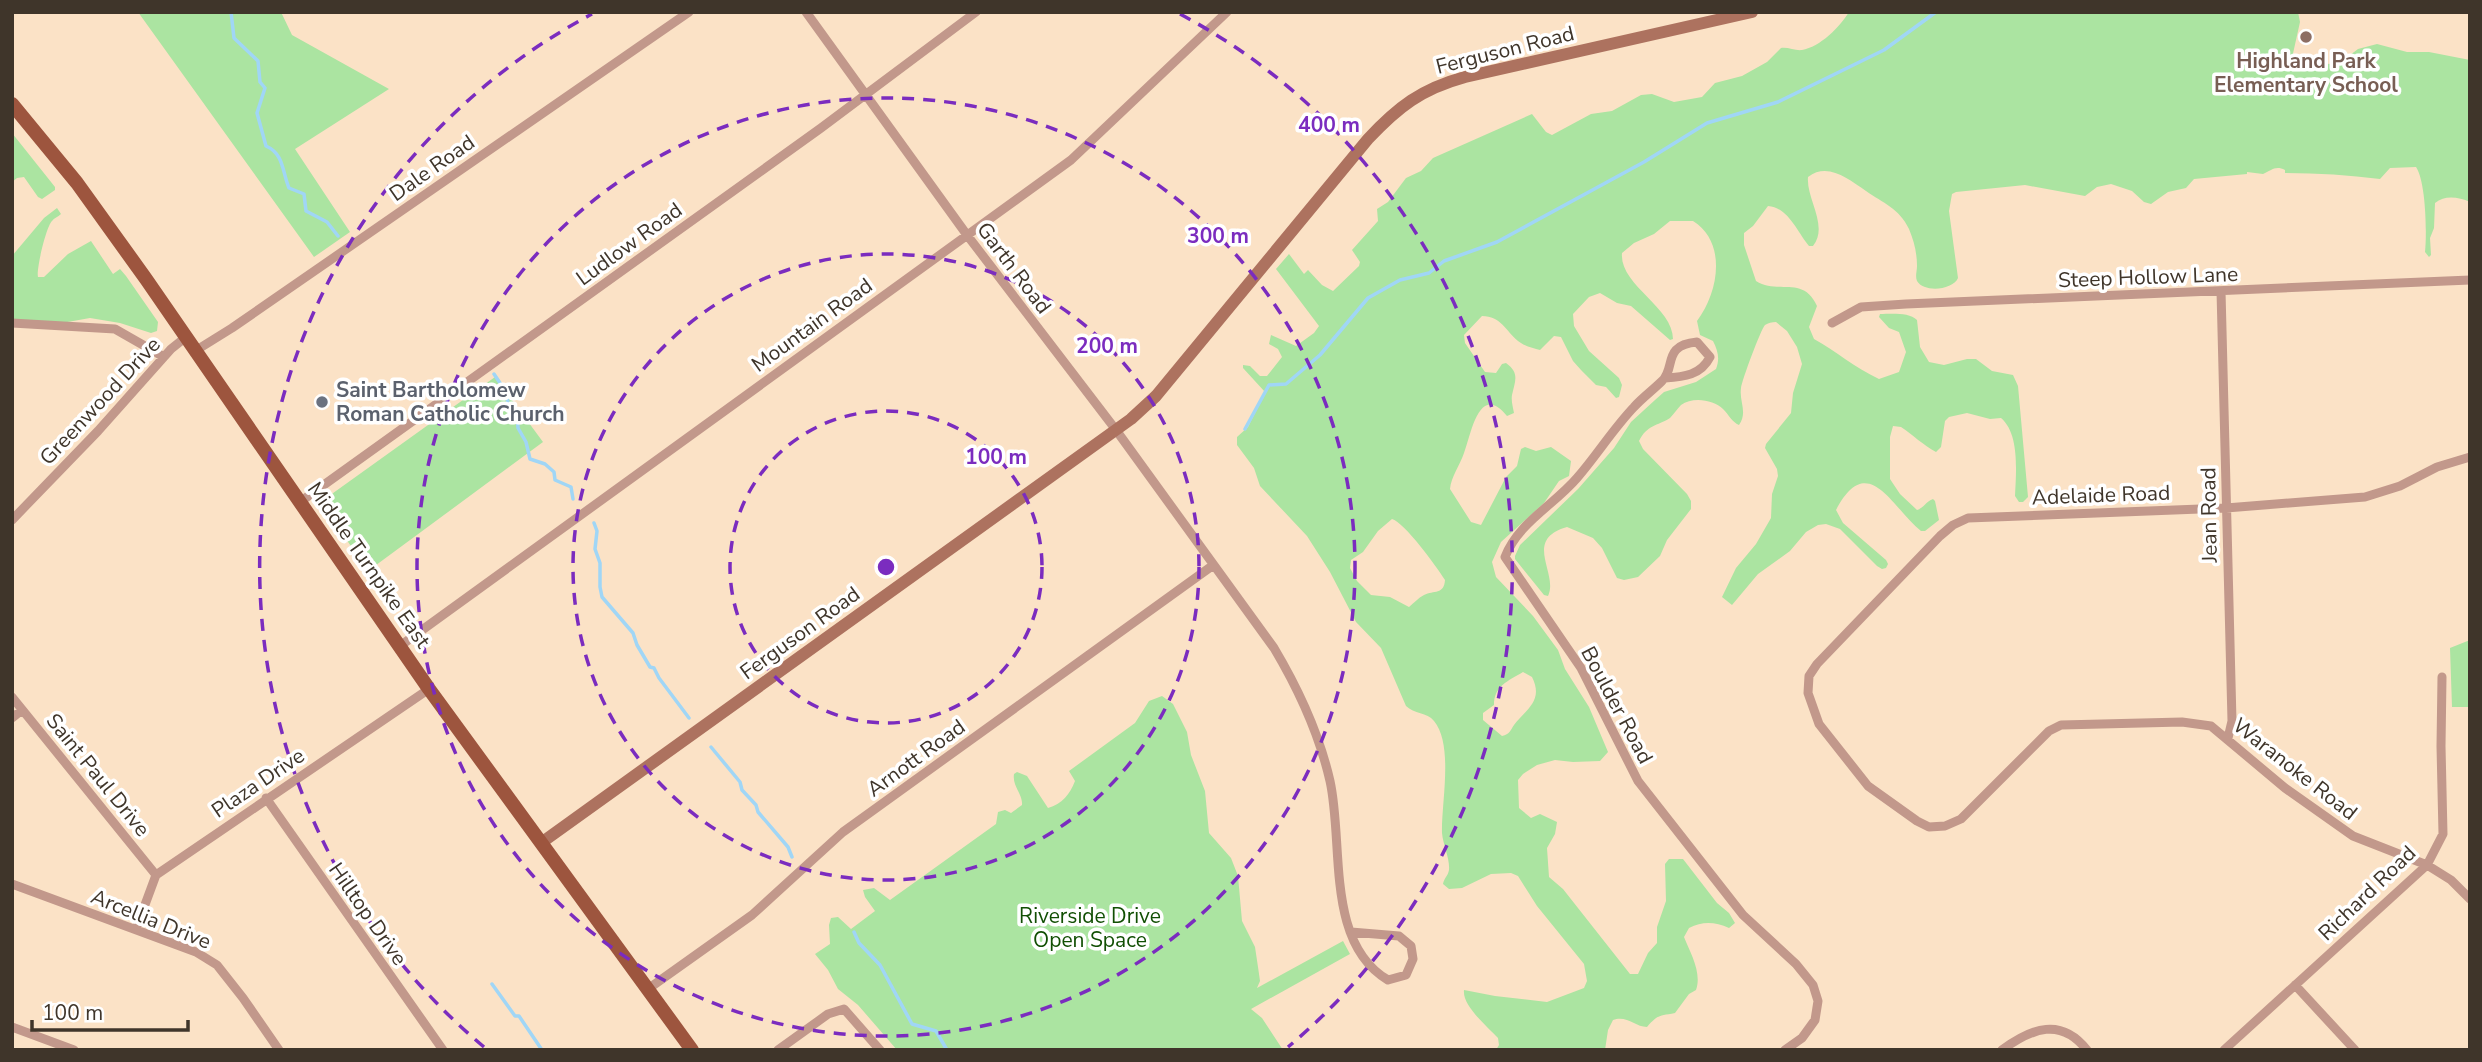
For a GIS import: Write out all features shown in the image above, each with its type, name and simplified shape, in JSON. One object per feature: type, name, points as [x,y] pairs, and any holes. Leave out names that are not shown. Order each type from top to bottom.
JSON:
[{"type":"main road","name":"Middle Turnpike East","points":[[12,104],[77,183],[429,689],[692,1050]]},
{"type":"street","name":"Dale Road","points":[[195,351],[253,314],[689,12]]},
{"type":"street","name":"Garth Road","points":[[806,12],[967,235],[1116,430],[1294,681],[1317,736],[1330,780],[1336,813],[1342,911],[1351,932],[1361,955],[1372,971],[1388,980],[1406,975],[1413,959],[1411,946],[1399,936],[1351,932]]},
{"type":"street","name":"Ludlow Road","points":[[300,502],[866,95],[976,12]]},
{"type":"street","name":"Mountain Road","points":[[400,646],[1071,160],[1227,12]]},
{"type":"street","name":"Ferguson Road","points":[[541,843],[1116,430],[1156,396],[1368,139],[1411,99],[1440,84],[1465,77],[1752,12]]},
{"type":"street","name":"Steep Hollow Lane","points":[[1832,323],[1861,307],[2470,281]]},
{"type":"street","name":"Jean Road","points":[[2221,291],[2232,721],[2228,738]]},
{"type":"street","points":[[12,323],[115,330],[164,357]]},
{"type":"street","name":"Greenwood Drive","points":[[12,520],[164,357],[186,337]]},
{"type":"street","name":"Boulder Road","points":[[1665,378],[1697,372],[1706,366],[1710,357],[1698,342],[1686,343],[1677,349],[1669,362],[1665,378],[1634,407],[1575,480],[1512,540],[1505,556],[1581,668],[1638,781],[1743,915],[1796,964],[1812,985],[1818,1001],[1815,1020],[1802,1038],[1785,1050]]},
{"type":"street","name":"Adelaide Road","points":[[1808,693],[1809,676],[1817,664],[1940,536],[1953,525],[1968,518],[2226,508],[2365,497],[2400,486],[2437,467],[2470,457]]},
{"type":"street","name":"Arnott Road","points":[[648,989],[752,915],[843,832],[1212,566]]},
{"type":"street","name":"Richard Road","points":[[2224,1050],[2427,865],[2443,834],[2442,677]]},
{"type":"street","name":"Plaza Drive","points":[[156,875],[429,689]]},
{"type":"street","name":"Waranoke Road","points":[[1808,693],[1819,724],[1868,786],[1929,827],[1945,826],[1961,819],[2049,731],[2061,725],[2182,722],[2211,726],[2285,788],[2353,836],[2427,865],[2451,880],[2470,899]]},
{"type":"street","name":"Saint Paul Drive","points":[[12,697],[156,875]]},
{"type":"street","points":[[12,718],[22,710]]},
{"type":"street","name":"Hilltop Drive","points":[[266,798],[443,1050]]},
{"type":"street","points":[[136,929],[156,875]]},
{"type":"street","name":"Arcellia Drive","points":[[12,884],[196,952],[217,965],[279,1050]]},
{"type":"street","points":[[2295,985],[2355,1050]]},
{"type":"street","points":[[778,1050],[828,1014],[844,1009],[880,1050]]},
{"type":"street","points":[[12,1027],[74,1050]]},
{"type":"street","points":[[2002,1050],[2034,1032],[2054,1028],[2076,1037],[2087,1050]]},
{"type":"green space","points":[[138,12],[281,12],[292,35],[389,89],[295,149],[350,232],[314,257]]},
{"type":"green space","points":[[1849,12],[2298,12],[2300,22],[2292,58],[2297,63],[2334,64],[2358,49],[2377,44],[2407,52],[2429,52],[2470,60],[2470,202],[2452,198],[2435,203],[2429,257],[2425,252],[2424,195],[2416,167],[2390,168],[2380,179],[2285,173],[2285,170],[2278,168],[2263,174],[2247,172],[2194,179],[2186,188],[2168,192],[2151,204],[2144,202],[2132,191],[2111,184],[2097,187],[2085,196],[2025,185],[1956,192],[1952,194],[1949,211],[1958,278],[1945,287],[1932,288],[1917,281],[1912,238],[1905,222],[1895,211],[1838,174],[1823,171],[1815,173],[1808,177],[1819,230],[1813,246],[1809,246],[1787,216],[1775,207],[1768,206],[1744,233],[1744,245],[1756,281],[1764,285],[1805,291],[1817,306],[1809,327],[1814,339],[1879,379],[1899,372],[1906,352],[1899,332],[1889,328],[1879,317],[1880,314],[1914,317],[1917,320],[1920,347],[1929,362],[1944,365],[1976,359],[1992,371],[2013,375],[2018,386],[2028,497],[2019,502],[2015,496],[2014,444],[2007,425],[2001,418],[1990,419],[1967,413],[1949,417],[1945,421],[1941,447],[1936,452],[1901,427],[1893,426],[1890,437],[1890,479],[1900,494],[1917,510],[1933,499],[1939,520],[1921,531],[1880,489],[1869,484],[1859,484],[1848,492],[1836,510],[1843,523],[1886,560],[1886,568],[1877,566],[1840,529],[1826,524],[1818,525],[1806,532],[1790,551],[1758,574],[1732,605],[1722,597],[1736,568],[1756,544],[1771,518],[1772,494],[1778,476],[1765,448],[1791,413],[1793,393],[1802,364],[1797,347],[1787,331],[1776,322],[1765,325],[1748,366],[1741,388],[1743,416],[1739,425],[1714,403],[1691,401],[1681,405],[1670,418],[1649,429],[1639,441],[1643,449],[1687,494],[1691,509],[1667,540],[1660,556],[1638,577],[1624,580],[1617,578],[1602,548],[1593,538],[1567,527],[1554,533],[1544,548],[1550,587],[1548,596],[1544,595],[1515,559],[1520,545],[1578,489],[1614,448],[1631,422],[1664,392],[1696,382],[1716,369],[1716,348],[1713,341],[1700,335],[1697,321],[1710,296],[1716,268],[1711,241],[1704,230],[1693,221],[1670,221],[1622,253],[1623,265],[1637,286],[1665,317],[1671,327],[1673,339],[1670,340],[1631,306],[1617,303],[1600,293],[1589,297],[1573,314],[1574,326],[1589,351],[1619,378],[1622,385],[1619,397],[1616,398],[1606,387],[1596,385],[1581,370],[1573,361],[1561,337],[1554,336],[1540,350],[1520,343],[1494,318],[1482,316],[1464,335],[1465,343],[1485,372],[1496,373],[1502,364],[1506,363],[1513,370],[1514,413],[1507,416],[1489,404],[1483,408],[1473,424],[1450,489],[1471,522],[1481,525],[1506,477],[1517,466],[1521,449],[1525,447],[1536,451],[1551,447],[1571,461],[1569,476],[1559,481],[1544,503],[1501,542],[1492,562],[1496,577],[1533,616],[1558,650],[1565,669],[1589,707],[1608,752],[1600,761],[1555,760],[1537,765],[1518,780],[1519,808],[1531,818],[1540,814],[1557,822],[1555,834],[1547,848],[1549,877],[1563,889],[1630,974],[1638,974],[1648,953],[1657,943],[1657,927],[1666,901],[1665,864],[1669,859],[1683,859],[1735,923],[1729,928],[1709,923],[1689,928],[1684,937],[1695,964],[1697,984],[1696,990],[1689,994],[1675,1013],[1660,1016],[1647,1027],[1623,1019],[1613,1020],[1608,1030],[1605,1050],[1496,1050],[1499,1045],[1498,1038],[1471,1009],[1464,990],[1547,1002],[1584,988],[1587,981],[1584,964],[1537,906],[1518,876],[1511,873],[1491,874],[1462,888],[1449,889],[1443,884],[1449,865],[1442,833],[1445,759],[1440,732],[1431,718],[1406,706],[1381,648],[1356,622],[1330,572],[1307,536],[1260,486],[1254,468],[1237,445],[1237,437],[1248,427],[1265,392],[1243,365],[1250,366],[1260,376],[1267,376],[1282,357],[1278,349],[1269,344],[1271,335],[1296,346],[1319,326],[1276,269],[1289,254],[1304,274],[1308,270],[1322,285],[1333,291],[1359,266],[1360,262],[1352,250],[1378,221],[1377,209],[1388,202],[1406,178],[1421,171],[1433,158],[1532,114],[1546,132],[1552,135],[1591,114],[1612,111],[1641,95],[1652,94],[1674,102],[1702,97],[1715,83],[1742,76],[1767,62],[1781,48],[1802,50],[1816,45],[1829,36]],"holes":[[[1392,519],[1412,536],[1445,580],[1441,590],[1424,595],[1409,607],[1390,597],[1371,595],[1357,581],[1350,568],[1351,560],[1363,552],[1378,531]],[[1523,672],[1532,677],[1535,699],[1510,732],[1502,736],[1483,720],[1483,713],[1494,705],[1499,689]]]},
{"type":"green space","points":[[12,133],[55,187],[55,190],[42,199],[24,177],[12,182]]},
{"type":"green space","points":[[57,208],[61,214],[53,220],[47,231],[38,277],[44,277],[68,254],[91,241],[113,274],[120,269],[126,276],[158,322],[157,331],[151,333],[120,323],[90,318],[62,323],[12,321],[12,256],[44,218]]},
{"type":"green space","points":[[495,377],[543,442],[368,571],[322,501]]},
{"type":"green space","points":[[2470,640],[2470,707],[2452,707],[2450,648]]},
{"type":"green space","name":"Riverside Drive Open Space","points":[[1162,696],[1173,704],[1187,732],[1191,755],[1205,791],[1209,833],[1231,858],[1238,876],[1242,921],[1255,947],[1260,981],[1257,988],[1343,941],[1350,954],[1251,1009],[1262,1018],[1283,1050],[897,1050],[858,1005],[838,989],[815,954],[830,944],[831,918],[838,917],[851,929],[875,911],[863,890],[874,888],[890,900],[996,824],[998,812],[1005,810],[1011,813],[1022,805],[1014,778],[1017,772],[1027,776],[1048,808],[1057,804],[1068,794],[1075,781],[1069,771],[1135,723],[1149,701]]},
{"type":"waterway","points":[[231,12],[234,38],[258,61],[260,82],[265,88],[257,113],[266,146],[279,158],[289,188],[304,194],[306,211],[327,222],[338,236]]},
{"type":"waterway","points":[[1245,429],[1269,385],[1286,384],[1320,355],[1368,298],[1400,280],[1429,273],[1444,261],[1497,242],[1644,162],[1707,123],[1778,102],[1884,50],[1936,12]]},
{"type":"waterway","points":[[494,374],[517,415],[518,428],[526,442],[530,459],[545,464],[554,472],[555,480],[571,487],[573,499]]},
{"type":"waterway","points":[[594,523],[597,531],[595,549],[600,563],[602,597],[633,633],[650,667],[654,668],[689,718]]},
{"type":"waterway","points":[[711,747],[740,782],[742,790],[756,805],[758,812],[788,847],[792,857]]},
{"type":"waterway","points":[[854,932],[859,943],[880,965],[912,1024],[936,1031],[947,1050]]},
{"type":"waterway","points":[[492,984],[515,1016],[519,1016],[542,1050]]},
{"type":"place","name":"Highland Park Elementary School","points":[[2306,37]]},
{"type":"place","name":"Saint Bartholomew Roman Catholic Church","points":[[322,402]]}]
